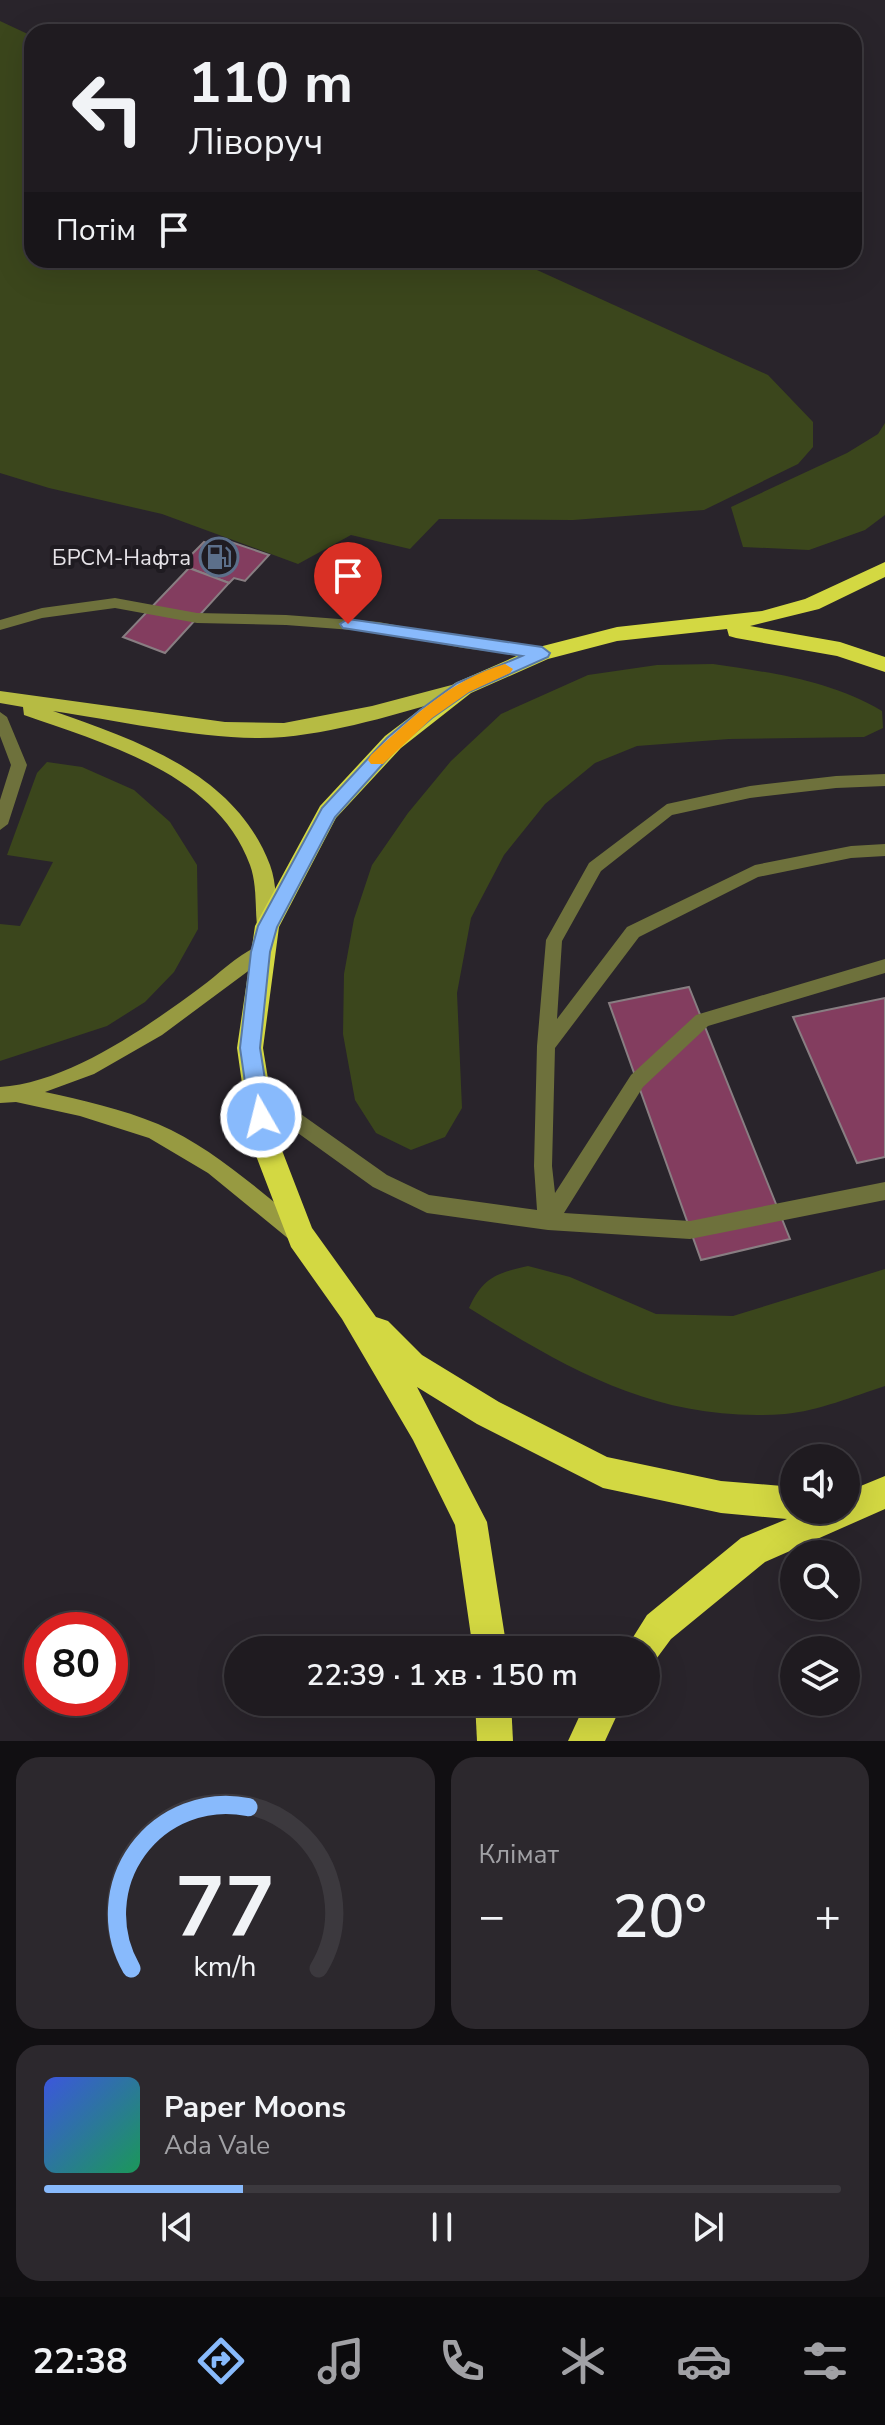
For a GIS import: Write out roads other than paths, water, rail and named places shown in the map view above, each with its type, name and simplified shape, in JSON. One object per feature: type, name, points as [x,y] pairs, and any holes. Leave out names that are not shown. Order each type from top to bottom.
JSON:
[{"type":"highway","points":[[488,1636],[471,1522],[424,1429],[353,1308],[301,1237],[264,1140],[250,1048],[264,939],[328,812],[393,742],[463,688],[542,653],[617,634],[762,618],[812,604],[885,569]]},
{"type":"highway","points":[[676,629],[747,631],[840,649],[885,665]]},
{"type":"highway","points":[[353,1308],[411,1366],[488,1413],[603,1472],[721,1497],[780,1502]]},
{"type":"highway","points":[[860,1496],[885,1492]]},
{"type":"highway","points":[[860,1503],[885,1492]]},
{"type":"highway","points":[[652,1636],[659,1627],[753,1550],[813,1524]]},
{"type":"highway","points":[[494,1716],[495,1741]]},
{"type":"highway","points":[[586,1741],[598,1716]]},
{"type":"main road","points":[[0,698],[225,729],[284,730],[372,713],[463,688]]},
{"type":"main road","points":[[0,698],[129,747],[178,770],[214,798],[243,830],[261,866],[264,939],[156,1030],[88,1068],[8,1095]]},
{"type":"main road","points":[[8,1095],[80,1108],[154,1131],[215,1167],[301,1237]]},
{"type":"lane","points":[[0,625],[42,613],[115,603],[197,618],[379,627],[463,643],[542,653]]},
{"type":"lane","points":[[0,717],[19,765],[0,824]]},
{"type":"lane","points":[[548,1221],[543,1166],[546,1046],[554,940],[595,867],[667,810],[750,792],[885,780]]},
{"type":"lane","points":[[546,1046],[633,932],[755,871],[851,852],[885,850]]},
{"type":"lane","points":[[548,1221],[637,1081],[702,1020],[885,966]]},
{"type":"lane","points":[[258,1094],[380,1181],[427,1204],[548,1221],[690,1230],[885,1191]]},
{"type":"place","name":"БРСМ-Нафта","points":[[219,557]]}]
